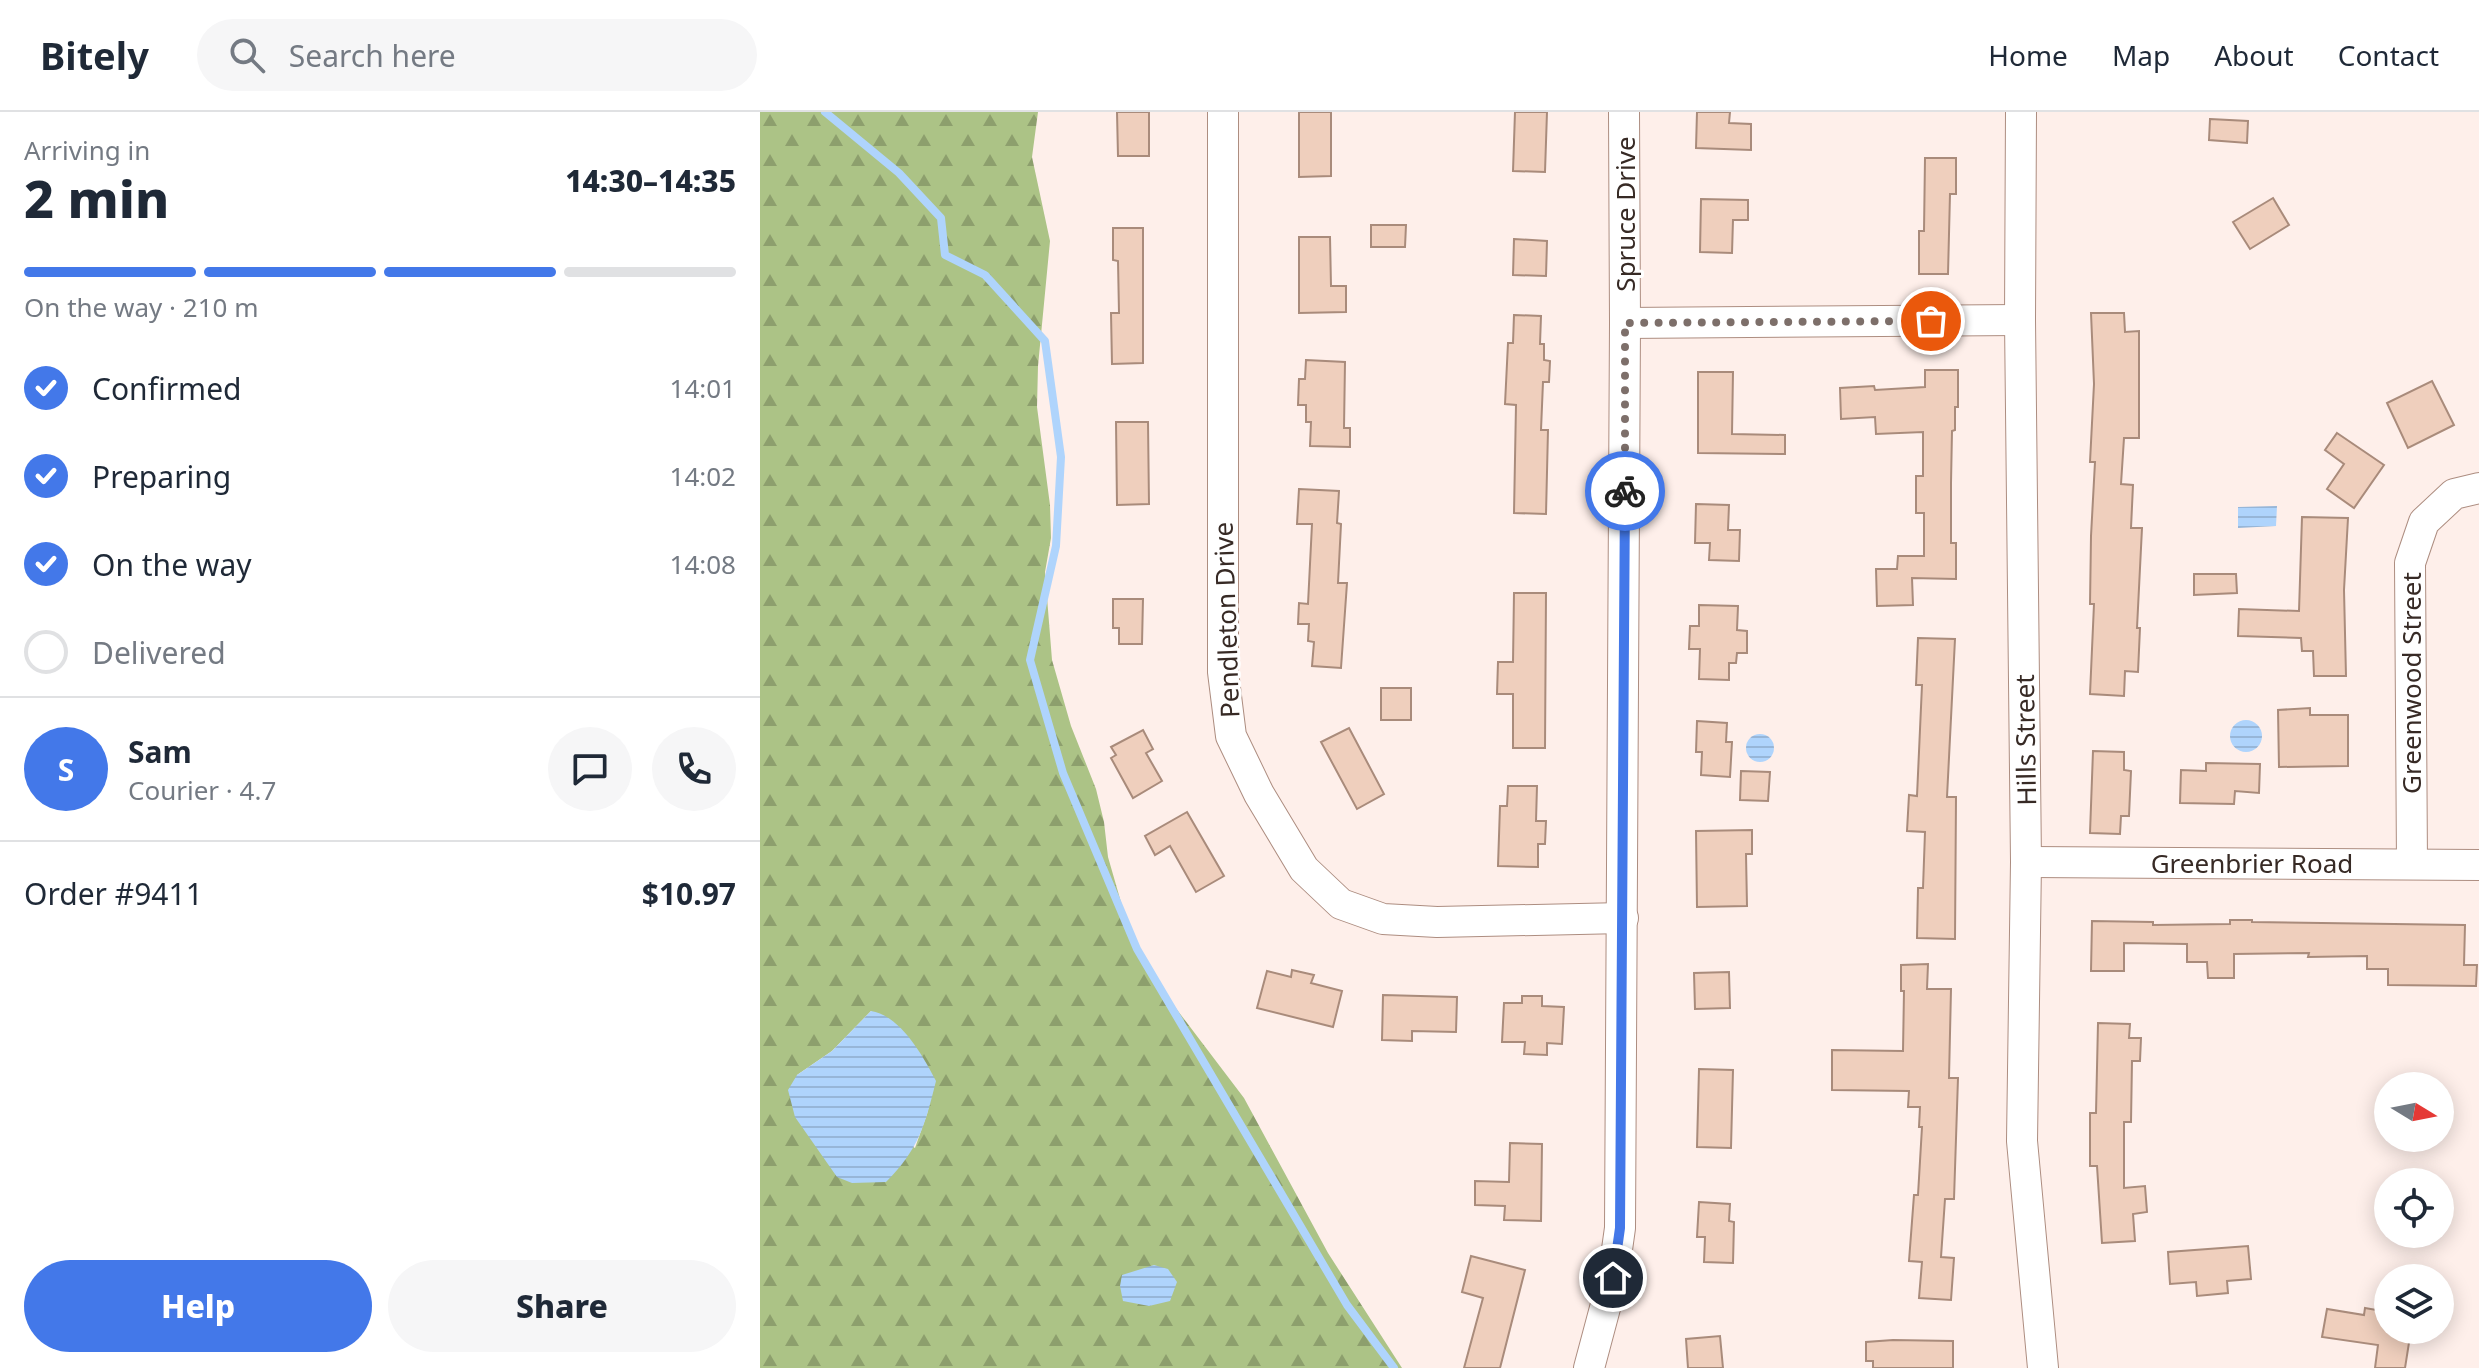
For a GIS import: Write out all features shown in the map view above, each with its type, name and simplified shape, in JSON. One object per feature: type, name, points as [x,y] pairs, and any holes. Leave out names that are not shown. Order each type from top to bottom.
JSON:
[{"type":"street","name":"Pendleton Drive","points":[[1223,112],[1223,672],[1231,736],[1259,794],[1304,869],[1341,904],[1383,919],[1437,922],[1623,918]]},
{"type":"street","name":"Spruce Drive","points":[[1589,1368],[1613,1278],[1620,1228],[1624,112]]},
{"type":"street","name":"Hills Street","points":[[2021,112],[2026,862],[2022,1141],[2043,1368]]},
{"type":"street","points":[[1625,323],[2020,320]]},
{"type":"street","name":"Greenwood Street","points":[[2412,864],[2410,563],[2424,522],[2454,494],[2479,488]]},
{"type":"street","name":"Greenbrier Road","points":[[2026,862],[2479,865]]},
{"type":"green space","points":[[760,112],[1038,112],[1032,157],[1050,241],[1037,407],[1050,505],[1051,538],[1045,572],[1052,660],[1071,726],[1096,789],[1108,857],[1127,923],[1140,955],[1159,986],[1244,1098],[1328,1253],[1402,1368],[760,1368]],"holes":[[[871,1011],[935,1081],[915,1148],[797,1075],[832,1051]]]},
{"type":"water","points":[[2277,506],[2276,526],[2238,528],[2238,507]]},
{"type":"water","points":[[2246,720],[2257,725],[2262,736],[2257,747],[2246,752],[2235,747],[2230,736],[2235,725]]},
{"type":"water","points":[[1760,734],[1770,738],[1774,748],[1770,758],[1760,762],[1750,758],[1746,748],[1750,738]]},
{"type":"water","points":[[871,1011],[882,1014],[910,1038],[936,1081],[919,1136],[897,1170],[886,1182],[852,1183],[837,1177],[795,1117],[788,1090],[797,1075],[832,1051]]},
{"type":"water","points":[[1154,1265],[1168,1269],[1177,1282],[1170,1301],[1149,1306],[1123,1301],[1120,1286],[1122,1275]]},
{"type":"building","points":[[1117,112],[1149,112],[1149,156],[1118,156]]},
{"type":"building","points":[[1299,112],[1331,112],[1331,176],[1299,177]]},
{"type":"building","points":[[1515,112],[1547,112],[1545,172],[1513,171]]},
{"type":"building","points":[[1697,112],[1730,112],[1729,123],[1751,124],[1751,150],[1696,148]]},
{"type":"building","points":[[2210,119],[2248,121],[2247,143],[2209,140]]},
{"type":"building","points":[[1925,158],[1956,158],[1956,194],[1950,194],[1948,274],[1919,274],[1919,231],[1924,231]]},
{"type":"building","points":[[2273,198],[2289,225],[2250,249],[2233,222]]},
{"type":"building","points":[[1701,199],[1748,200],[1748,220],[1733,220],[1732,253],[1700,252]]},
{"type":"building","points":[[1371,225],[1406,225],[1405,247],[1371,247]]},
{"type":"building","points":[[1113,228],[1143,228],[1143,363],[1112,364],[1111,313],[1119,313],[1118,261],[1113,260]]},
{"type":"building","points":[[1299,237],[1330,237],[1331,286],[1346,286],[1346,312],[1299,313]]},
{"type":"building","points":[[1514,239],[1547,241],[1546,276],[1513,275]]},
{"type":"building","points":[[2091,313],[2124,313],[2125,332],[2139,331],[2139,438],[2124,438],[2121,484],[2133,485],[2131,528],[2142,528],[2137,628],[2140,628],[2138,672],[2125,671],[2124,696],[2090,694],[2094,604],[2090,604],[2091,536],[2095,462],[2090,462],[2094,384]]},
{"type":"building","points":[[1514,315],[1541,316],[1540,344],[1544,344],[1544,360],[1550,361],[1549,382],[1543,382],[1541,430],[1548,430],[1546,514],[1514,513],[1516,405],[1505,404],[1508,343],[1513,343]]},
{"type":"building","points":[[1306,360],[1345,362],[1344,428],[1350,428],[1350,447],[1310,446],[1311,422],[1306,422],[1306,405],[1298,405],[1299,379],[1305,379]]},
{"type":"building","points":[[1925,370],[1958,370],[1951,483],[1951,543],[1956,543],[1956,579],[1912,578],[1913,605],[1877,606],[1876,569],[1897,569],[1898,556],[1924,556],[1924,513],[1916,513],[1916,476],[1923,476],[1923,432],[1876,434],[1875,417],[1841,419],[1840,388],[1874,386],[1875,390],[1925,387]]},
{"type":"building","points":[[1698,372],[1733,372],[1732,434],[1785,435],[1785,454],[1698,453]]},
{"type":"building","points":[[2432,381],[2454,425],[2408,448],[2387,403]]},
{"type":"building","points":[[1116,422],[1148,422],[1149,504],[1117,505]]},
{"type":"building","points":[[2337,433],[2384,465],[2354,508],[2327,489],[2344,464],[2325,450]]},
{"type":"building","points":[[1299,489],[1339,491],[1338,583],[1347,583],[1341,668],[1312,666],[1314,642],[1308,641],[1309,624],[1298,624],[1299,603],[1308,604],[1312,524],[1297,524]]},
{"type":"building","points":[[1696,504],[1729,505],[1728,530],[1740,530],[1739,561],[1709,560],[1710,543],[1695,543]]},
{"type":"building","points":[[2302,517],[2348,518],[2344,590],[2346,676],[2314,676],[2313,651],[2302,651],[2301,638],[2238,636],[2239,609],[2299,611]]},
{"type":"building","points":[[2194,574],[2236,574],[2237,593],[2194,595]]},
{"type":"building","points":[[1514,593],[1546,593],[1545,748],[1513,748],[1513,694],[1497,694],[1498,662],[1513,662]]},
{"type":"building","points":[[1113,599],[1143,599],[1142,644],[1119,644],[1119,628],[1113,628]]},
{"type":"building","points":[[1699,605],[1738,606],[1737,630],[1747,631],[1747,653],[1737,653],[1736,663],[1729,663],[1729,680],[1699,679],[1700,649],[1689,649],[1690,626],[1699,626]]},
{"type":"building","points":[[1918,638],[1955,639],[1947,797],[1956,797],[1955,939],[1917,938],[1918,888],[1923,888],[1925,832],[1907,831],[1909,795],[1917,796],[1922,685],[1916,685]]},
{"type":"building","points":[[1381,688],[1411,688],[1411,720],[1381,720]]},
{"type":"building","points":[[2310,708],[2310,715],[2348,715],[2348,766],[2279,767],[2278,710]]},
{"type":"building","points":[[1697,721],[1727,723],[1726,742],[1732,742],[1730,777],[1701,775],[1702,752],[1696,752]]},
{"type":"building","points":[[1349,728],[1384,794],[1357,809],[1321,742]]},
{"type":"building","points":[[1143,730],[1153,749],[1146,753],[1162,781],[1133,798],[1111,758],[1116,755],[1111,747]]},
{"type":"building","points":[[2093,751],[2124,752],[2124,770],[2131,771],[2129,816],[2121,816],[2120,834],[2090,833]]},
{"type":"building","points":[[2206,763],[2260,764],[2259,793],[2235,791],[2234,804],[2180,803],[2181,770],[2206,771]]},
{"type":"building","points":[[1741,771],[1770,772],[1768,801],[1740,800]]},
{"type":"building","points":[[1508,786],[1537,786],[1536,821],[1546,821],[1545,844],[1538,844],[1538,867],[1498,866],[1500,806],[1507,806]]},
{"type":"building","points":[[1187,812],[1224,876],[1196,892],[1170,846],[1155,855],[1145,836]]},
{"type":"building","points":[[1752,830],[1752,854],[1746,854],[1747,906],[1697,907],[1696,831]]},
{"type":"building","points":[[2230,920],[2465,925],[2464,965],[2477,965],[2476,986],[2388,985],[2388,969],[2367,969],[2367,956],[2308,957],[2309,953],[2234,954],[2234,978],[2208,978],[2207,962],[2187,962],[2187,944],[2124,943],[2124,971],[2091,971],[2092,921],[2153,922],[2153,925],[2230,924]]},
{"type":"building","points":[[1928,964],[1927,989],[1951,989],[1949,1078],[1958,1078],[1954,1199],[1945,1199],[1941,1257],[1954,1258],[1951,1300],[1919,1298],[1922,1262],[1909,1261],[1914,1195],[1918,1195],[1922,1127],[1919,1127],[1920,1107],[1908,1107],[1909,1091],[1832,1090],[1832,1050],[1903,1051],[1901,965]]},
{"type":"building","points":[[1292,970],[1314,975],[1311,983],[1342,991],[1333,1027],[1257,1008],[1267,971],[1291,977]]},
{"type":"building","points":[[1729,972],[1730,1008],[1695,1009],[1694,973]]},
{"type":"building","points":[[1383,995],[1457,997],[1456,1032],[1412,1031],[1412,1041],[1382,1040]]},
{"type":"building","points":[[1522,996],[1542,996],[1542,1006],[1564,1007],[1562,1044],[1547,1043],[1547,1055],[1524,1054],[1525,1042],[1502,1042],[1504,1003],[1522,1003]]},
{"type":"building","points":[[2098,1023],[2130,1024],[2129,1038],[2141,1038],[2140,1061],[2132,1061],[2131,1122],[2124,1122],[2124,1188],[2145,1186],[2147,1212],[2133,1214],[2135,1241],[2102,1243],[2097,1166],[2090,1166],[2090,1113],[2096,1113]]},
{"type":"building","points":[[1699,1069],[1733,1070],[1731,1148],[1697,1147]]},
{"type":"building","points":[[1510,1143],[1542,1144],[1541,1221],[1504,1220],[1505,1206],[1475,1205],[1475,1181],[1509,1182]]},
{"type":"building","points":[[1699,1202],[1730,1204],[1729,1221],[1734,1222],[1733,1263],[1704,1262],[1705,1237],[1697,1237]]},
{"type":"building","points":[[2248,1246],[2251,1279],[2227,1281],[2228,1293],[2197,1296],[2196,1282],[2170,1284],[2168,1252]]},
{"type":"building","points":[[1471,1256],[1525,1270],[1500,1368],[1464,1368],[1483,1298],[1462,1292]]},
{"type":"building","points":[[2365,1308],[2374,1310],[2374,1344],[2409,1344],[2405,1368],[2375,1368],[2378,1345],[2322,1337],[2327,1309],[2364,1315]]},
{"type":"building","points":[[1720,1336],[1723,1368],[1688,1368],[1686,1339]]},
{"type":"building","points":[[1953,1341],[1953,1368],[1873,1368],[1873,1361],[1866,1361],[1866,1342]]},
{"type":"waterway","points":[[825,112],[899,173],[941,218],[945,255],[985,275],[1045,341],[1061,457],[1056,546],[1030,660],[1063,773],[1137,949],[1347,1305],[1394,1368]]},
{"type":"way so far","points":[[1625,491],[1625,323],[1931,321]]},
{"type":"route","points":[[1613,1278],[1620,1228],[1625,491]]}]
